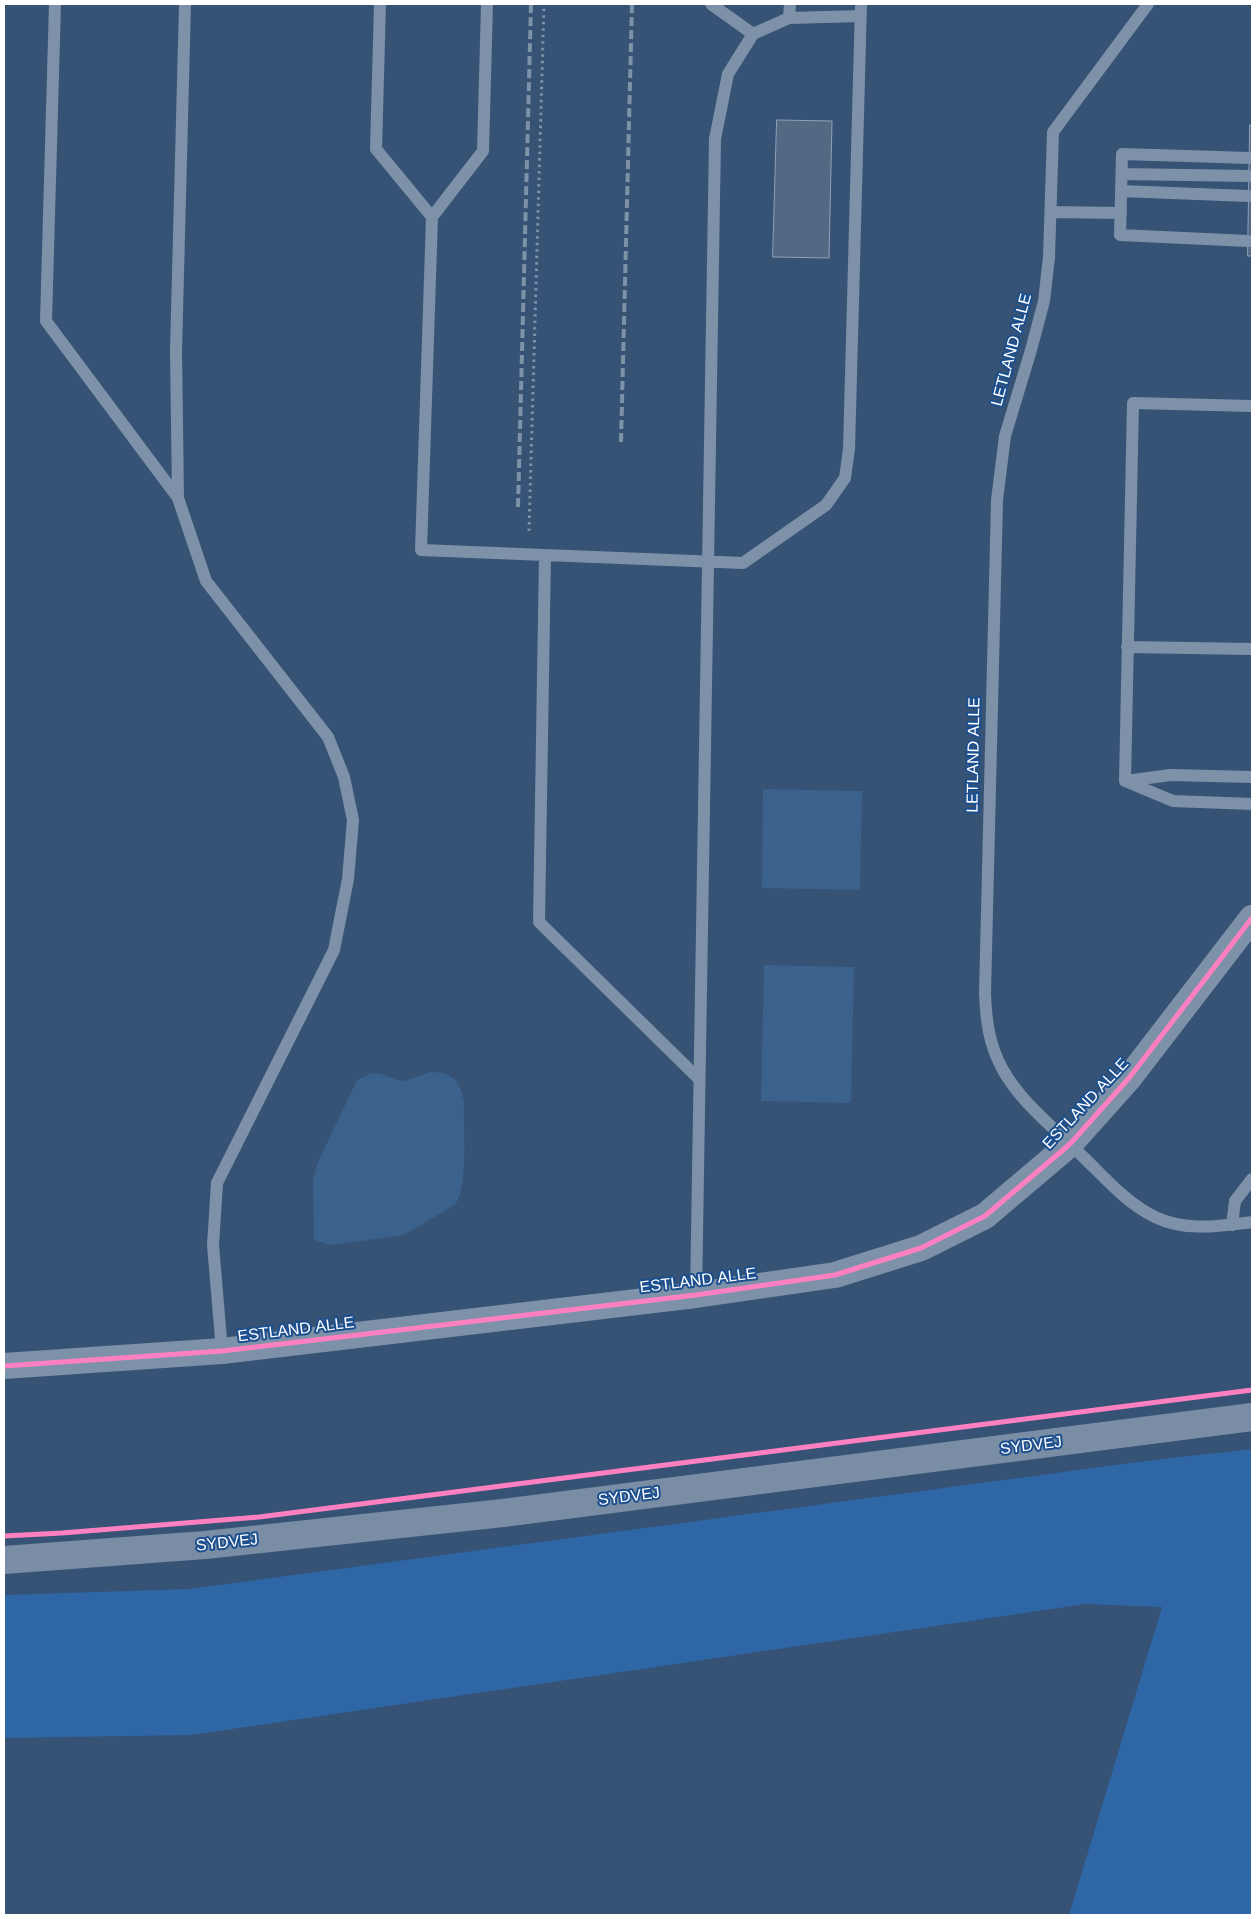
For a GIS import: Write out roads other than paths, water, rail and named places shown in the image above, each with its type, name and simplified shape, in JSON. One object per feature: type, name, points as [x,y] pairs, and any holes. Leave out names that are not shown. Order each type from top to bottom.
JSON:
[{"type":"main road","name":"SYDVEJ","points":[[4,1560],[205,1546],[503,1513],[1252,1418]]},
{"type":"street","name":"ESTLAND ALLE","points":[[4,1366],[222,1351],[696,1295],[835,1275],[922,1248],[985,1216],[1070,1144],[1129,1078],[1252,918]]},
{"type":"lane","points":[[55,4],[46,321],[178,498]]},
{"type":"lane","points":[[185,4],[176,351],[178,498],[206,581],[328,737],[344,777],[353,820],[348,879],[334,950],[217,1183],[213,1245],[222,1351]]},
{"type":"lane","points":[[380,4],[376,149],[432,217]]},
{"type":"lane","points":[[487,4],[483,151],[432,217],[421,550],[707,561],[743,563],[826,505],[845,478],[849,449],[861,10],[789,18],[753,34],[728,74],[715,139],[707,561],[696,1295]]},
{"type":"lane","points":[[711,4],[753,34]]},
{"type":"lane","points":[[789,18],[790,4]]},
{"type":"lane","name":"LETLAND ALLE","points":[[1148,4],[1053,132],[1049,257],[1044,301],[1005,436],[998,482],[985,993],[986,1022],[989,1039],[1003,1070],[1026,1102],[1114,1188],[1134,1204],[1155,1217],[1177,1224],[1197,1227],[1252,1222]]},
{"type":"lane","points":[[1248,241],[1120,234],[1121,191],[1122,154],[1250,158]]},
{"type":"lane","points":[[1122,174],[1249,176]]},
{"type":"lane","points":[[1121,191],[1248,196]]},
{"type":"lane","points":[[1051,212],[1121,214]]},
{"type":"lane","points":[[1125,781],[1133,403],[1252,406]]},
{"type":"lane","points":[[545,555],[539,922],[699,1079]]},
{"type":"lane","points":[[1127,647],[1252,649]]},
{"type":"lane","points":[[1125,781],[1172,775],[1252,777]]},
{"type":"lane","points":[[1125,781],[1173,801],[1252,804]]},
{"type":"lane","points":[[1232,1225],[1235,1201],[1252,1179]]},
{"type":"railway","points":[[518,507],[531,4]]},
{"type":"railway","points":[[621,442],[632,4]]}]
